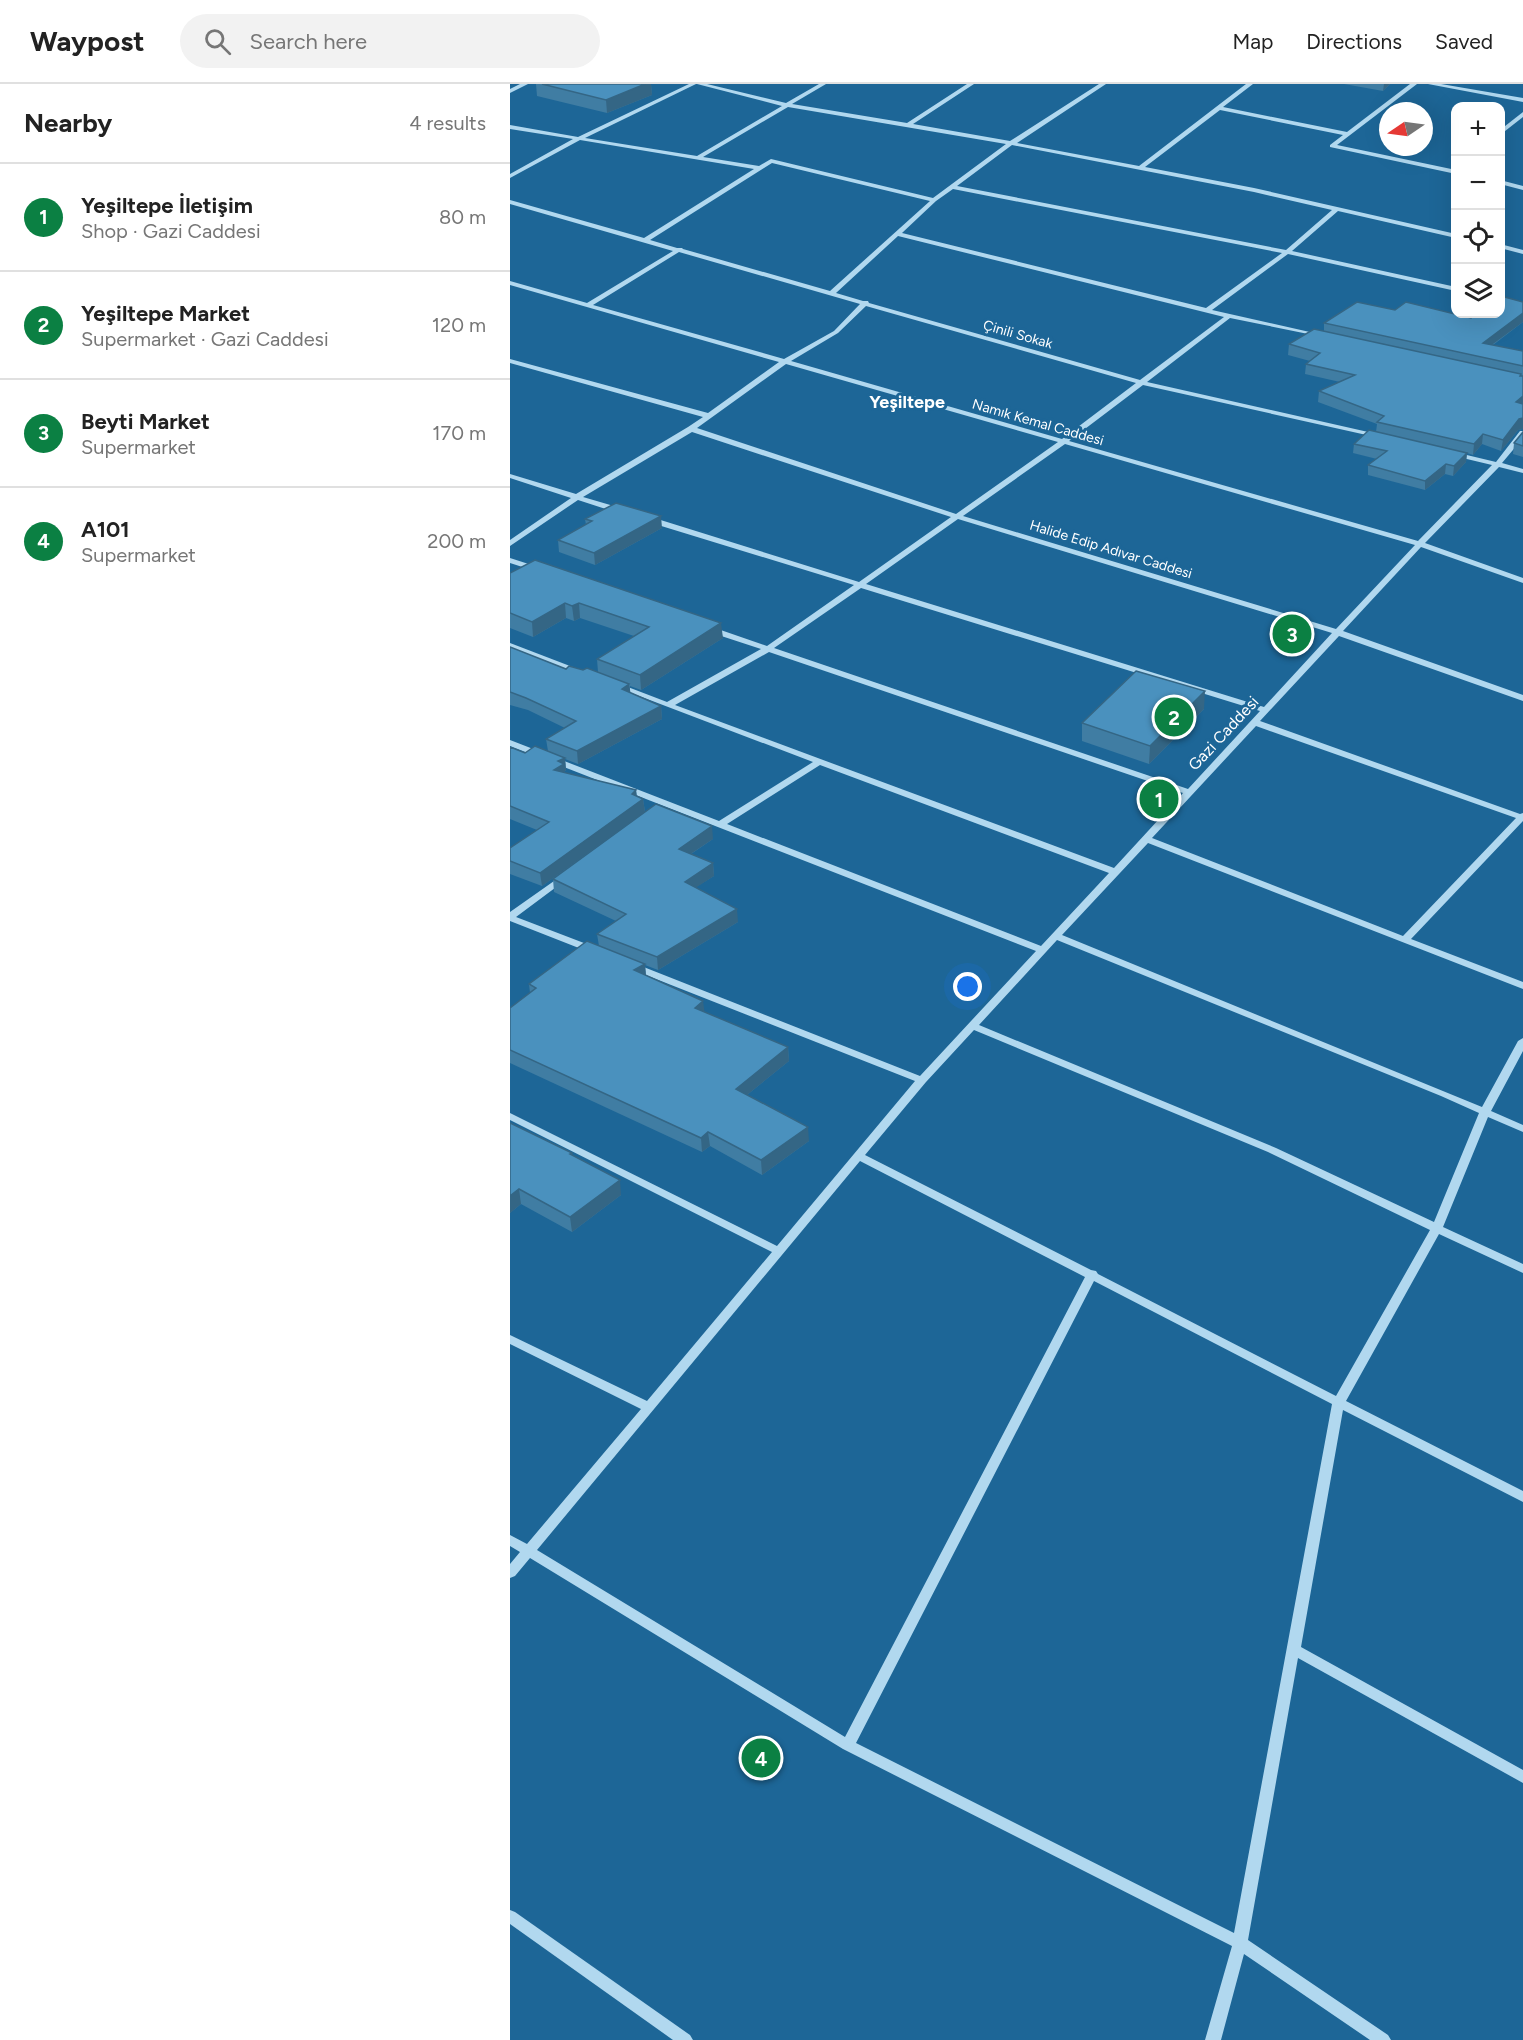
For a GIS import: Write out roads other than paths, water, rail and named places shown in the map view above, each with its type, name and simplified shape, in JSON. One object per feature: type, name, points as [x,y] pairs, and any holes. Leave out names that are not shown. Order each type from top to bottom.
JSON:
[{"type":"street","points":[[510,91],[525,84]]},
{"type":"street","points":[[510,176],[580,138],[693,84]]},
{"type":"street","points":[[700,84],[785,105],[1012,143],[1140,168],[1451,235]]},
{"type":"street","points":[[699,157],[822,84]]},
{"type":"street","points":[[909,125],[971,84]]},
{"type":"street","points":[[832,293],[934,200],[1012,143],[1103,84]]},
{"type":"street","points":[[1140,168],[1250,84]]},
{"type":"street","points":[[1413,84],[1332,146],[1451,171]]},
{"type":"street","points":[[1431,84],[1523,100]]},
{"type":"street","points":[[1218,108],[1348,134]]},
{"type":"street","points":[[1505,129],[1523,114]]},
{"type":"street","points":[[510,127],[759,168]]},
{"type":"street","points":[[647,239],[771,161],[934,200]]},
{"type":"street","points":[[1505,183],[1523,188]]},
{"type":"street","points":[[953,187],[1287,252],[1451,288]]},
{"type":"street","name":"Çinili Sokak","points":[[510,202],[647,239],[1143,383],[1384,438]]},
{"type":"street","points":[[1206,311],[1287,252],[1337,209]]},
{"type":"street","points":[[898,234],[1206,311],[1332,339]]},
{"type":"street","points":[[1505,247],[1523,252]]},
{"type":"street","points":[[588,305],[680,249]]},
{"type":"street","name":"Namık Kemal Caddesi","points":[[510,283],[1420,544],[1523,580]]},
{"type":"street","points":[[510,544],[577,497],[691,429],[786,361],[836,332],[866,302]]},
{"type":"street","points":[[668,705],[768,649],[861,585],[1062,443],[1229,316]]},
{"type":"street","points":[[510,361],[709,416]]},
{"type":"street","name":"Halide Edip Adıvar Caddesi","points":[[691,429],[958,517],[1340,633],[1523,698]]},
{"type":"street","name":"Gazi Caddesi","points":[[510,1573],[922,1080],[1265,710],[1340,633],[1420,544],[1498,464],[1523,433]]},
{"type":"street","points":[[1441,451],[1523,471]]},
{"type":"street","points":[[510,476],[1265,710]]},
{"type":"street","points":[[510,560],[544,572]]},
{"type":"street","points":[[701,626],[1189,792]]},
{"type":"street","points":[[510,646],[594,678]]},
{"type":"street","points":[[605,682],[1115,872]]},
{"type":"street","points":[[1254,722],[1522,818],[1405,940]]},
{"type":"street","points":[[510,743],[1043,950]]},
{"type":"street","points":[[721,824],[819,762]]},
{"type":"street","points":[[657,810],[666,803]]},
{"type":"street","points":[[1146,839],[1523,986]]},
{"type":"street","points":[[510,917],[574,870]]},
{"type":"street","points":[[510,917],[599,953]]},
{"type":"street","points":[[1056,936],[1523,1129]]},
{"type":"street","points":[[621,962],[922,1080]]},
{"type":"street","points":[[973,1026],[1272,1150],[1523,1269]]},
{"type":"street","points":[[1213,2040],[1240,1943],[1338,1404],[1437,1228],[1485,1112],[1523,1041]]},
{"type":"street","points":[[510,1116],[779,1251]]},
{"type":"street","points":[[859,1156],[1523,1497]]},
{"type":"street","points":[[848,1745],[1092,1274]]},
{"type":"street","points":[[510,1340],[648,1407]]},
{"type":"street","points":[[510,1540],[848,1745],[1240,1943],[1383,2040]]},
{"type":"street","points":[[1293,1649],[1523,1777]]},
{"type":"street","points":[[510,1916],[685,2040]]},
{"type":"place","name":"Beyti Market","points":[[1292,634]]},
{"type":"place","name":"Yeşiltepe Market","points":[[1174,717]]},
{"type":"place","name":"Yeşiltepe İletişim","points":[[1159,799]]},
{"type":"place","name":"A101","points":[[761,1758]]},
{"type":"district","name":"Yeşiltepe","points":[[907,402]]}]
